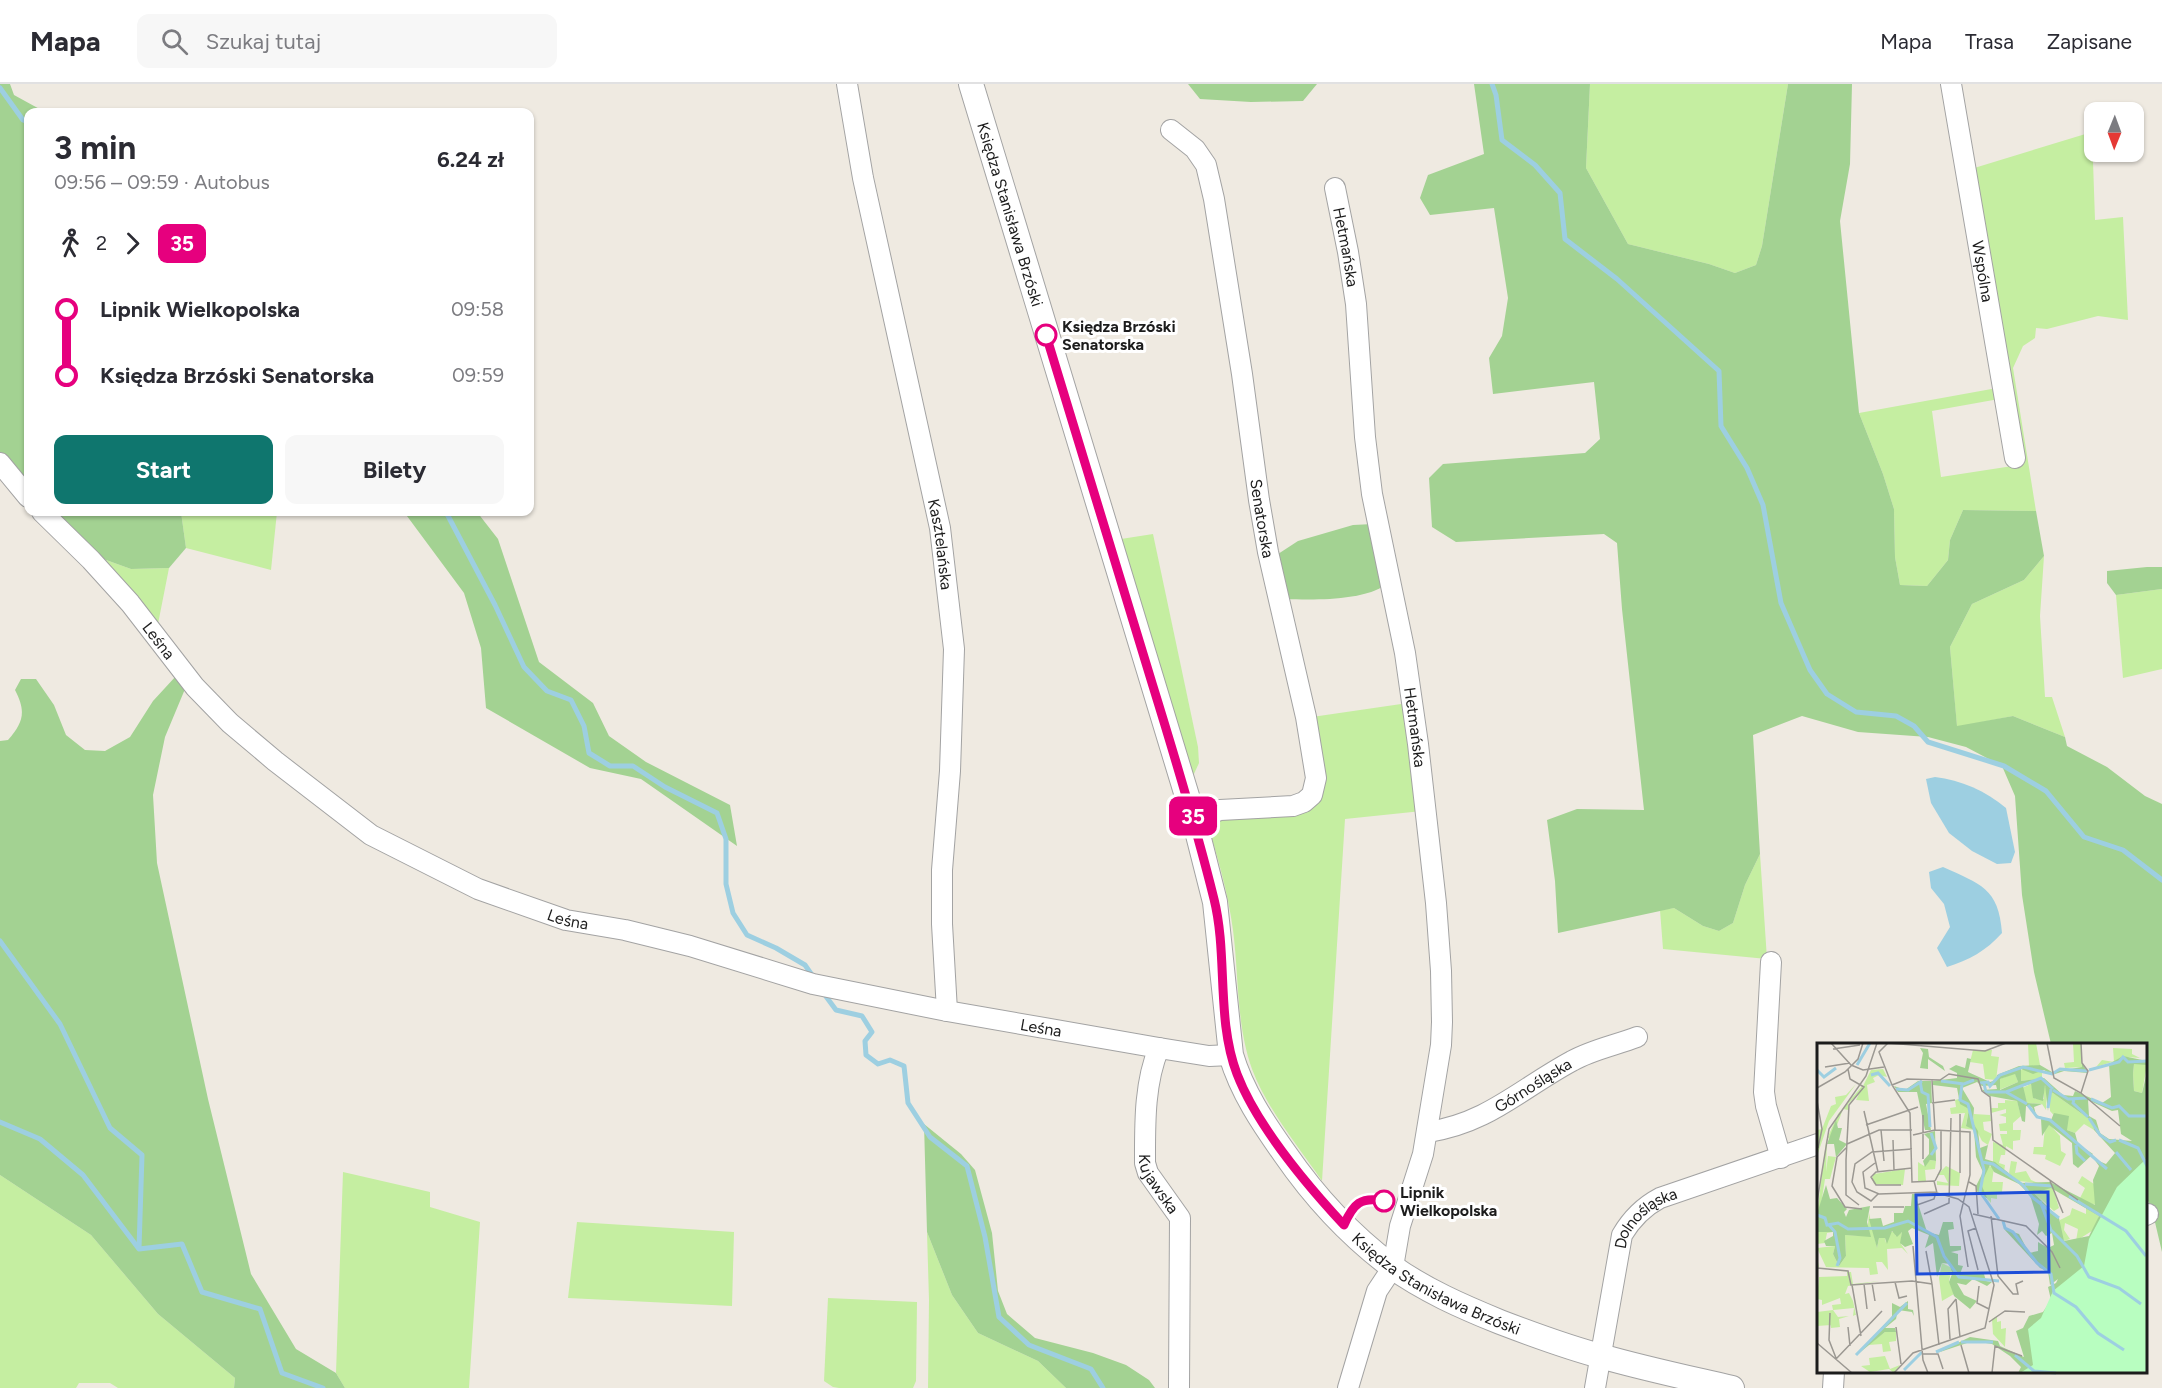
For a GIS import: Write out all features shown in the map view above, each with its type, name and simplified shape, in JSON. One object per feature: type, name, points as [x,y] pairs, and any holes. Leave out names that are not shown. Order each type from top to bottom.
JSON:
[{"type":"street","name":"Kasztelańska","points":[[847,84],[863,178],[940,528],[954,649],[950,771],[942,870],[942,924],[947,1011]]},
{"type":"street","name":"Księdza Stanisława Brzóski","points":[[971,84],[1194,819],[1215,902],[1231,1055],[1236,1072],[1249,1098],[1293,1166],[1344,1225],[1393,1267],[1430,1290],[1471,1310],[1535,1335],[1602,1357],[1732,1388]]},
{"type":"street","name":"Wspólna","points":[[1951,84],[2014,458]]},
{"type":"street","name":"Senatorska","points":[[1172,130],[1196,149],[1206,165],[1242,374],[1268,552],[1306,717],[1316,778],[1312,795],[1304,802],[1293,806],[1220,810],[1194,819]]},
{"type":"street","name":"Hetmańska","points":[[1335,189],[1356,304],[1365,437],[1372,494],[1405,653],[1418,744],[1436,903],[1441,971],[1441,1045],[1428,1132],[1400,1226],[1393,1267]]},
{"type":"street","points":[[0,463],[24,492]]},
{"type":"street","name":"Leśna","points":[[46,516],[92,560],[136,611],[195,687],[230,723],[371,835],[478,889],[566,920],[625,930],[690,946],[813,984],[947,1011],[1159,1048],[1209,1056],[1231,1055]]},
{"type":"street","points":[[1771,962],[1764,1092],[1767,1113],[1781,1158]]},
{"type":"street","name":"Górnośląska","points":[[1428,1132],[1450,1129],[1472,1121],[1574,1060],[1637,1037]]},
{"type":"street","name":"Kujawska","points":[[1159,1048],[1152,1064],[1149,1080],[1145,1163],[1148,1173],[1180,1218],[1179,1388]]},
{"type":"street","name":"Dolnośląska","points":[[1595,1388],[1622,1235],[1638,1212],[1660,1198],[1817,1144]]},
{"type":"street","points":[[1348,1388],[1377,1291],[1393,1267]]},
{"type":"street","points":[[1833,1388],[1834,1373]]},
{"type":"green space","points":[[0,84],[10,84],[14,95],[38,108],[24,108],[24,484],[0,455]]},
{"type":"green space","points":[[1188,84],[1317,84],[1303,101],[1251,102],[1200,99]]},
{"type":"green space","points":[[1474,84],[1590,84],[1586,168],[1628,244],[1709,264],[1735,273],[1756,265],[1762,246],[1788,84],[1852,84],[1850,164],[1840,221],[1859,413],[1894,509],[1895,557],[1900,585],[1927,586],[1948,560],[1950,540],[1963,510],[2036,511],[2044,556],[2024,580],[1972,604],[1950,647],[1957,726],[2013,716],[2065,737],[2067,746],[2107,767],[2145,796],[2162,804],[2162,1252],[2147,1198],[2147,1043],[2051,1043],[2034,972],[2022,895],[2015,796],[2002,766],[1966,747],[1928,737],[1858,732],[1802,716],[1753,735],[1760,854],[1745,885],[1733,923],[1719,931],[1703,926],[1674,908],[1558,933],[1555,881],[1547,820],[1577,809],[1644,810],[1617,543],[1604,534],[1456,542],[1432,527],[1429,478],[1443,464],[1585,453],[1600,439],[1594,382],[1493,394],[1489,358],[1502,336],[1508,298],[1494,208],[1430,215],[1420,198],[1428,175],[1484,154]]},
{"type":"green space","points":[[1590,84],[1788,84],[1762,246],[1756,265],[1735,273],[1709,264],[1628,244],[1586,168]]},
{"type":"green space","points":[[2084,134],[2084,162],[2093,162],[2095,220],[2123,217],[2128,320],[2098,316],[2047,329],[2036,328],[2035,338],[2023,346],[2013,368],[2036,511],[1963,510],[1950,540],[1948,560],[1927,586],[1900,585],[1895,557],[1894,509],[1859,413],[1997,388],[1999,399],[1932,411],[1941,477],[2019,465],[1971,169]]},
{"type":"green space","points":[[55,516],[182,516],[186,548],[169,568],[131,569],[95,556]]},
{"type":"green space","points":[[182,516],[277,516],[271,570],[186,548]]},
{"type":"green space","points":[[407,516],[480,516],[498,539],[539,662],[593,703],[609,736],[646,762],[730,805],[737,846],[641,779],[590,768],[486,708],[481,648],[464,593]]},
{"type":"green space","points":[[1373,524],[1386,584],[1366,594],[1324,599],[1286,599],[1275,556],[1298,541],[1353,525]]},
{"type":"green space","points":[[1153,534],[1198,747],[1199,763],[1193,776],[1121,539]]},
{"type":"green space","points":[[95,556],[131,569],[169,568],[157,629]]},
{"type":"green space","points":[[2044,556],[2040,616],[2045,697],[2052,697],[2065,737],[2013,716],[1957,727],[1950,647],[1972,604],[2024,580]]},
{"type":"green space","points":[[2162,567],[2162,589],[2116,595],[2107,583],[2107,571]]},
{"type":"green space","points":[[2162,589],[2162,669],[2123,678],[2116,595]]},
{"type":"green space","points":[[176,676],[185,689],[165,737],[153,795],[157,863],[208,1099],[251,1274],[296,1349],[336,1373],[345,1388],[234,1388],[235,1378],[158,1314],[91,1235],[0,1175],[0,741],[8,740],[22,716],[21,704],[15,690],[21,679],[36,679],[54,705],[66,735],[85,750],[105,751],[130,737],[153,701]]},
{"type":"green space","points":[[1408,703],[1422,811],[1345,819],[1322,1181],[1274,1113],[1252,1069],[1243,1035],[1231,916],[1206,819],[1307,807],[1312,717]]},
{"type":"green space","points":[[1760,854],[1767,959],[1663,949],[1660,910],[1674,908],[1703,926],[1719,931],[1733,923],[1745,885]]},
{"type":"green space","points":[[924,1124],[961,1154],[975,1170],[992,1233],[998,1291],[1007,1314],[1035,1338],[1093,1353],[1126,1365],[1149,1380],[1155,1388],[1066,1388],[1038,1361],[978,1333],[952,1295],[927,1232]]},
{"type":"green space","points":[[343,1172],[430,1192],[430,1207],[480,1222],[469,1388],[345,1388],[336,1373]]},
{"type":"green space","points":[[0,1175],[91,1235],[158,1314],[235,1378],[234,1388],[118,1388],[110,1383],[79,1383],[76,1388],[0,1388]]},
{"type":"green space","points":[[577,1222],[734,1232],[732,1306],[568,1298]]},
{"type":"green space","points":[[927,1232],[952,1295],[978,1333],[1038,1361],[1066,1388],[928,1388]]},
{"type":"green space","points":[[828,1298],[917,1302],[916,1381],[913,1388],[839,1388],[824,1381]]},
{"type":"water","points":[[1935,777],[1973,787],[2006,808],[2015,852],[2011,863],[1997,864],[1972,851],[1949,833],[1931,803],[1926,779]]},
{"type":"water","points":[[1943,867],[1977,883],[1992,897],[1997,906],[2002,933],[1977,954],[1947,967],[1937,948],[1950,927],[1944,904],[1931,888],[1929,872]]},
{"type":"waterway","points":[[1492,84],[1496,95],[1502,140],[1535,165],[1560,193],[1565,239],[1617,279],[1719,371],[1721,426],[1747,468],[1763,505],[1781,603],[1810,670],[1827,694],[1856,712],[1896,716],[1914,726],[1928,742],[2004,766],[2046,791],[2084,837],[2123,850],[2162,880]]},
{"type":"waterway","points":[[0,88],[24,120]]},
{"type":"waterway","points":[[448,516],[495,605],[524,667],[547,691],[571,700],[584,726],[589,753],[610,766],[633,766],[665,787],[717,813],[726,839],[726,884],[733,913],[747,935],[805,965],[814,978]]},
{"type":"waterway","points":[[0,941],[60,1024],[110,1128],[142,1155],[139,1248]]},
{"type":"waterway","points":[[822,991],[836,1010],[862,1016],[872,1032],[865,1041],[866,1055],[878,1064],[890,1060],[904,1066],[908,1103],[930,1137],[967,1166],[985,1237],[999,1317],[1029,1345],[1091,1369],[1103,1388]]},
{"type":"waterway","points":[[0,1122],[40,1139],[83,1175],[139,1249],[182,1244],[202,1292],[260,1309],[282,1373],[323,1388]]},
{"type":"bus line","name":"35","points":[[1046,335],[1190,805],[1215,902],[1221,939],[1226,1016],[1231,1055],[1236,1072],[1249,1098],[1293,1166],[1344,1225],[1348,1214],[1357,1204],[1372,1198],[1384,1201]]},
{"type":"place","name":"Księdza Brzóski Senatorska","points":[[1046,335]]},
{"type":"place","name":"Lipnik Wielkopolska","points":[[1384,1201]]}]
